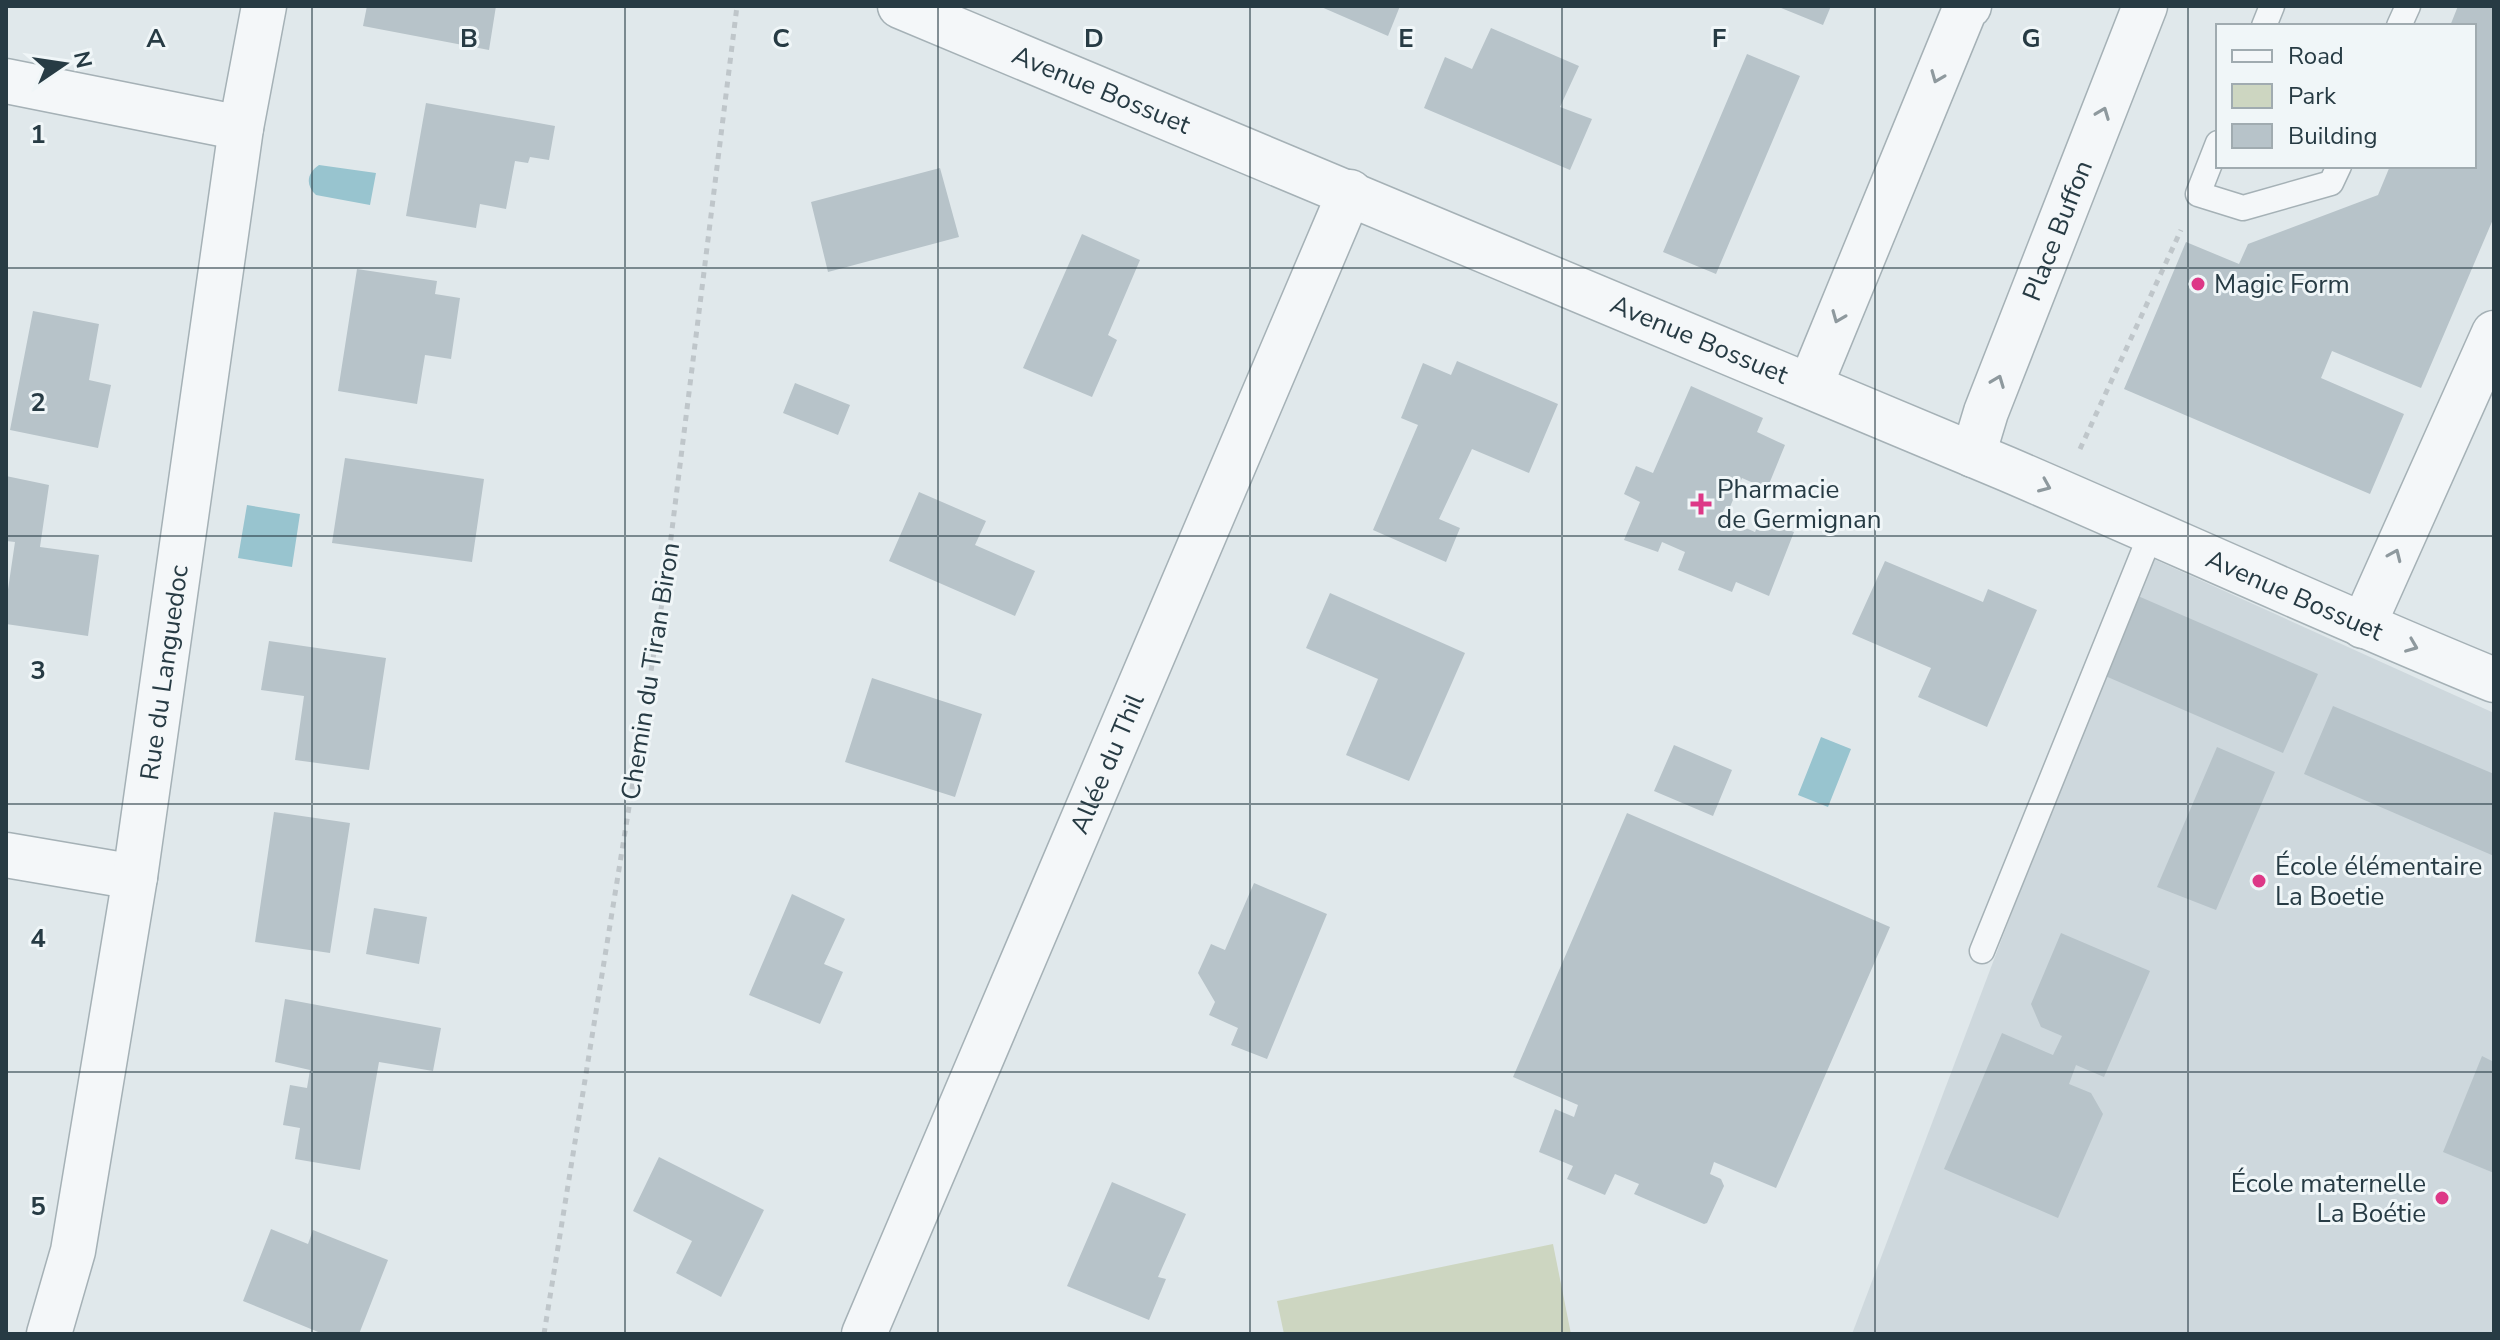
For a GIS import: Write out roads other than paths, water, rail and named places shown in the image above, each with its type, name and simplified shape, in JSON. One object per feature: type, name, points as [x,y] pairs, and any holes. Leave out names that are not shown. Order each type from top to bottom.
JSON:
[{"type":"street","name":"Rue du Languedoc","points":[[49,1334],[73,1251],[135,877],[241,128],[264,6]]},
{"type":"street","name":"Avenue Bossuet","points":[[900,6],[1810,386],[2494,680]]},
{"type":"street","points":[[1810,386],[1965,9],[1969,6]]},
{"type":"street","name":"Place Buffon","points":[[1973,455],[1986,412],[2145,6]]},
{"type":"street","points":[[6,81],[241,128]]},
{"type":"street","name":"Allée du Thil","points":[[864,1334],[1350,192]]},
{"type":"street","points":[[2363,626],[2494,333]]},
{"type":"street","points":[[6,855],[135,877]]},
{"type":"lane","points":[[2216,148],[2198,194],[2243,208],[2331,183],[2338,168]]},
{"type":"lane","points":[[1982,951],[2152,531]]},
{"type":"water","points":[[319,165],[376,173],[370,205],[316,195],[309,179]]},
{"type":"water","points":[[247,505],[300,514],[292,567],[238,558]]},
{"type":"water","points":[[1821,737],[1851,749],[1828,807],[1798,795]]},
{"type":"place","name":"Magic Form","points":[[2198,284]]},
{"type":"place","name":"Pharmacie de Germignan","points":[[1701,504]]},
{"type":"place","name":"École élémentaire La Boetie","points":[[2259,881]]},
{"type":"place","name":"École maternelle La Boétie","points":[[2442,1198]]}]
